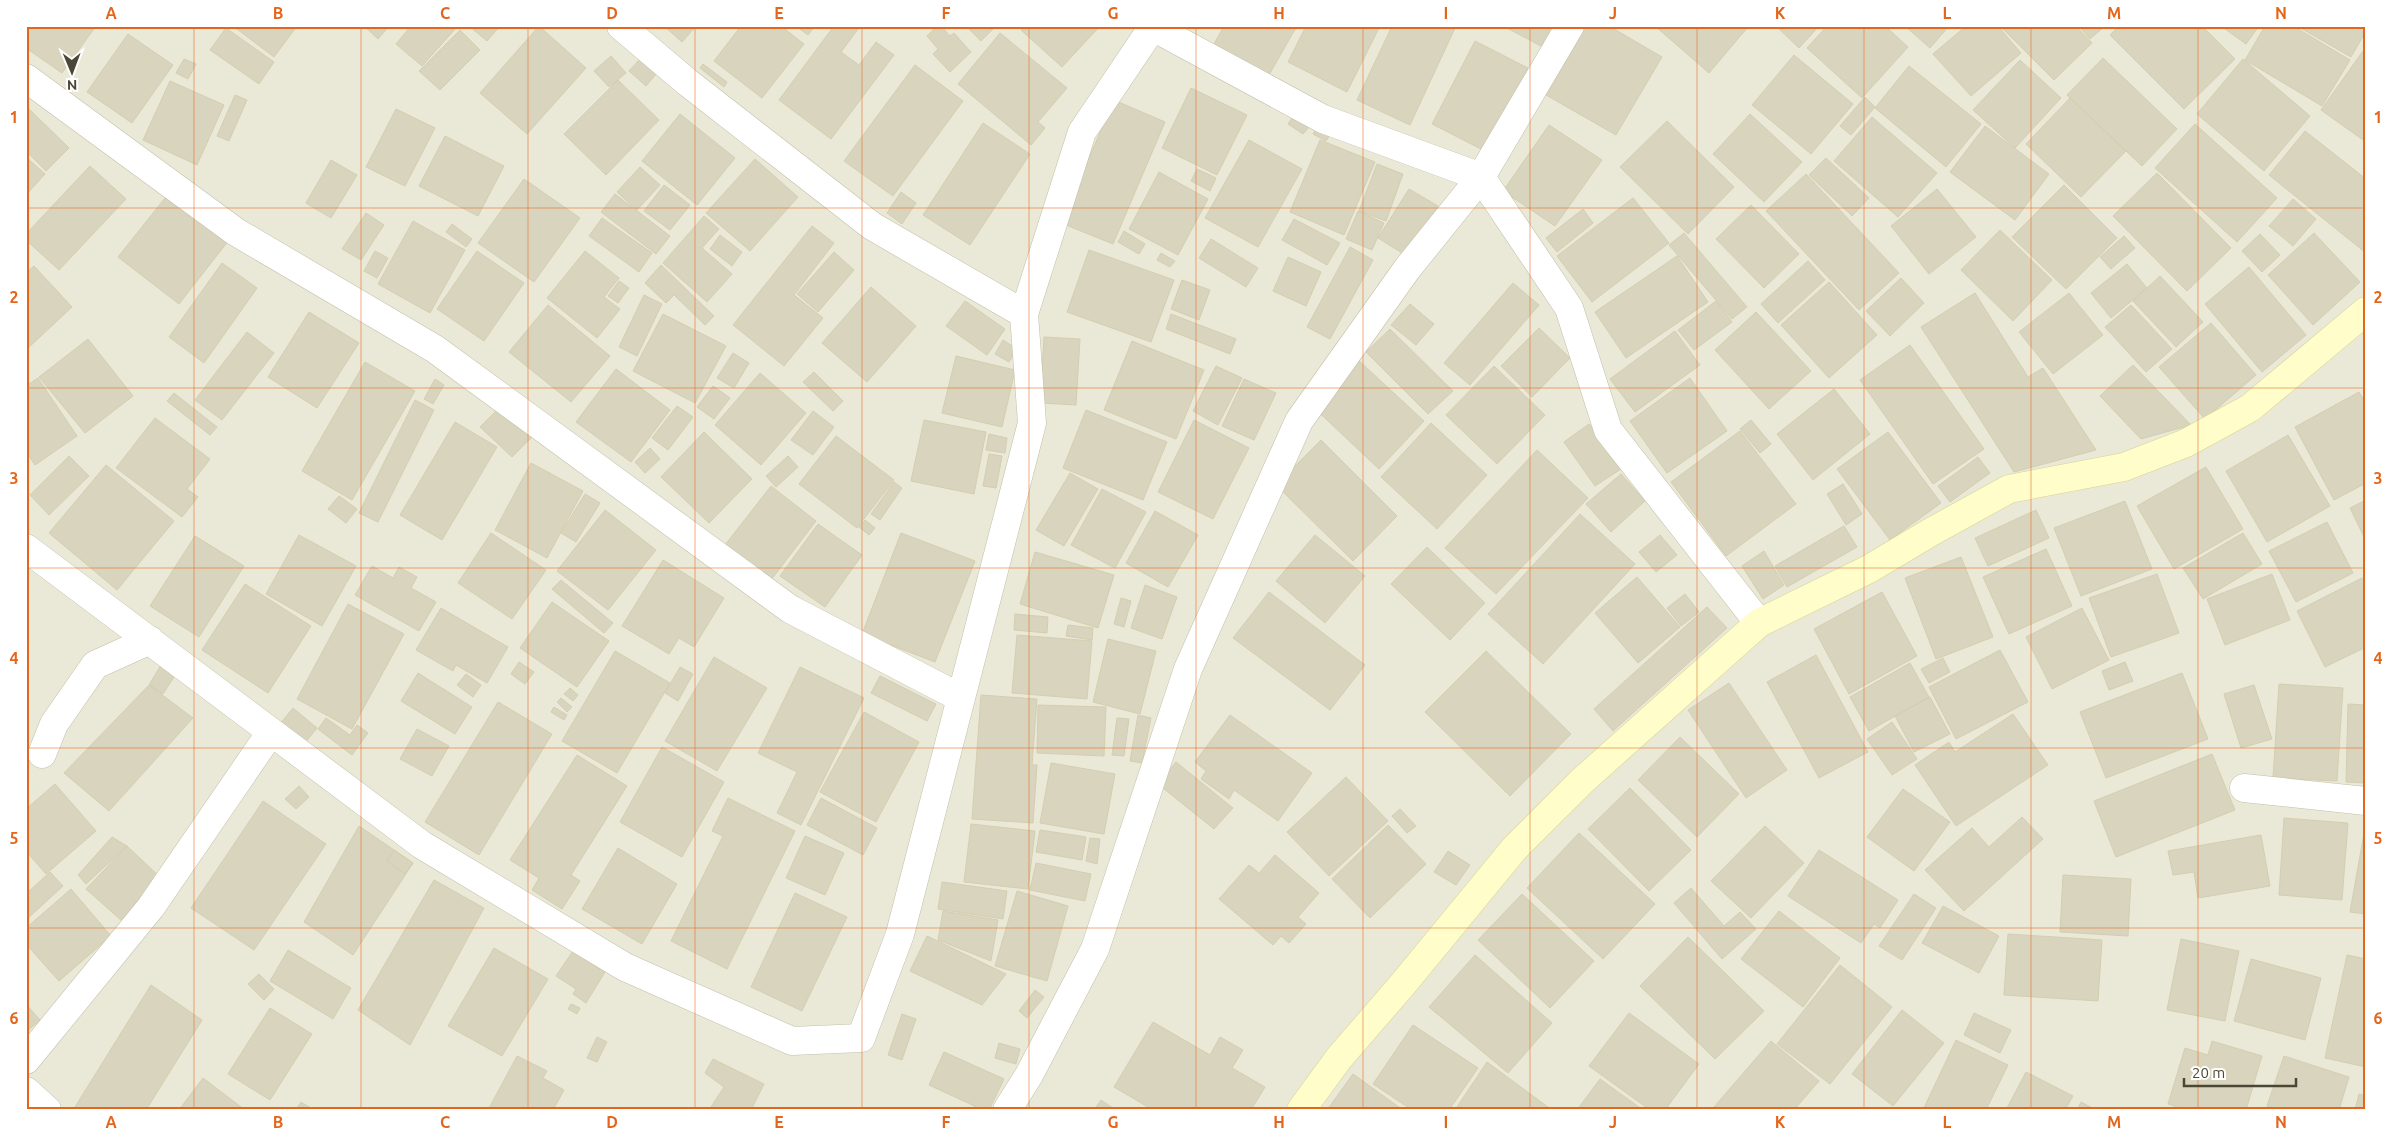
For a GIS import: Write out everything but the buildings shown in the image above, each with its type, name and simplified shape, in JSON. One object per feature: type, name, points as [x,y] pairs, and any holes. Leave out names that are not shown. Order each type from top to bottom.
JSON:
[{"type":"street","points":[[621,26],[687,82],[872,226],[1024,314]]},
{"type":"street","points":[[1008,1110],[1029,1075],[1095,949],[1188,669],[1299,421],[1407,269],[1481,177],[1570,26]]},
{"type":"street","points":[[26,548],[422,845],[624,967],[792,1042],[861,1038],[900,934],[1032,423],[1024,314],[1082,132],[1151,27],[1323,119],[1481,177],[1569,308],[1608,430],[1759,623]]},
{"type":"street","points":[[26,78],[236,232],[435,349],[790,609],[961,698]]},
{"type":"street","points":[[1301,1110],[1339,1058],[1403,984],[1514,849],[1582,781],[1759,623],[1869,569],[1930,532],[2009,489],[2124,467],[2186,443],[2250,408],[2366,311]]},
{"type":"street","points":[[42,754],[54,724],[95,665],[150,640]]},
{"type":"street","points":[[26,1060],[151,907],[271,732]]},
{"type":"street","points":[[2244,788],[2366,802]]},
{"type":"street","points":[[26,1091],[47,1110]]},
{"type":"shaded area","points":[[26,26],[2366,26],[2366,1110],[26,1110]]}]
